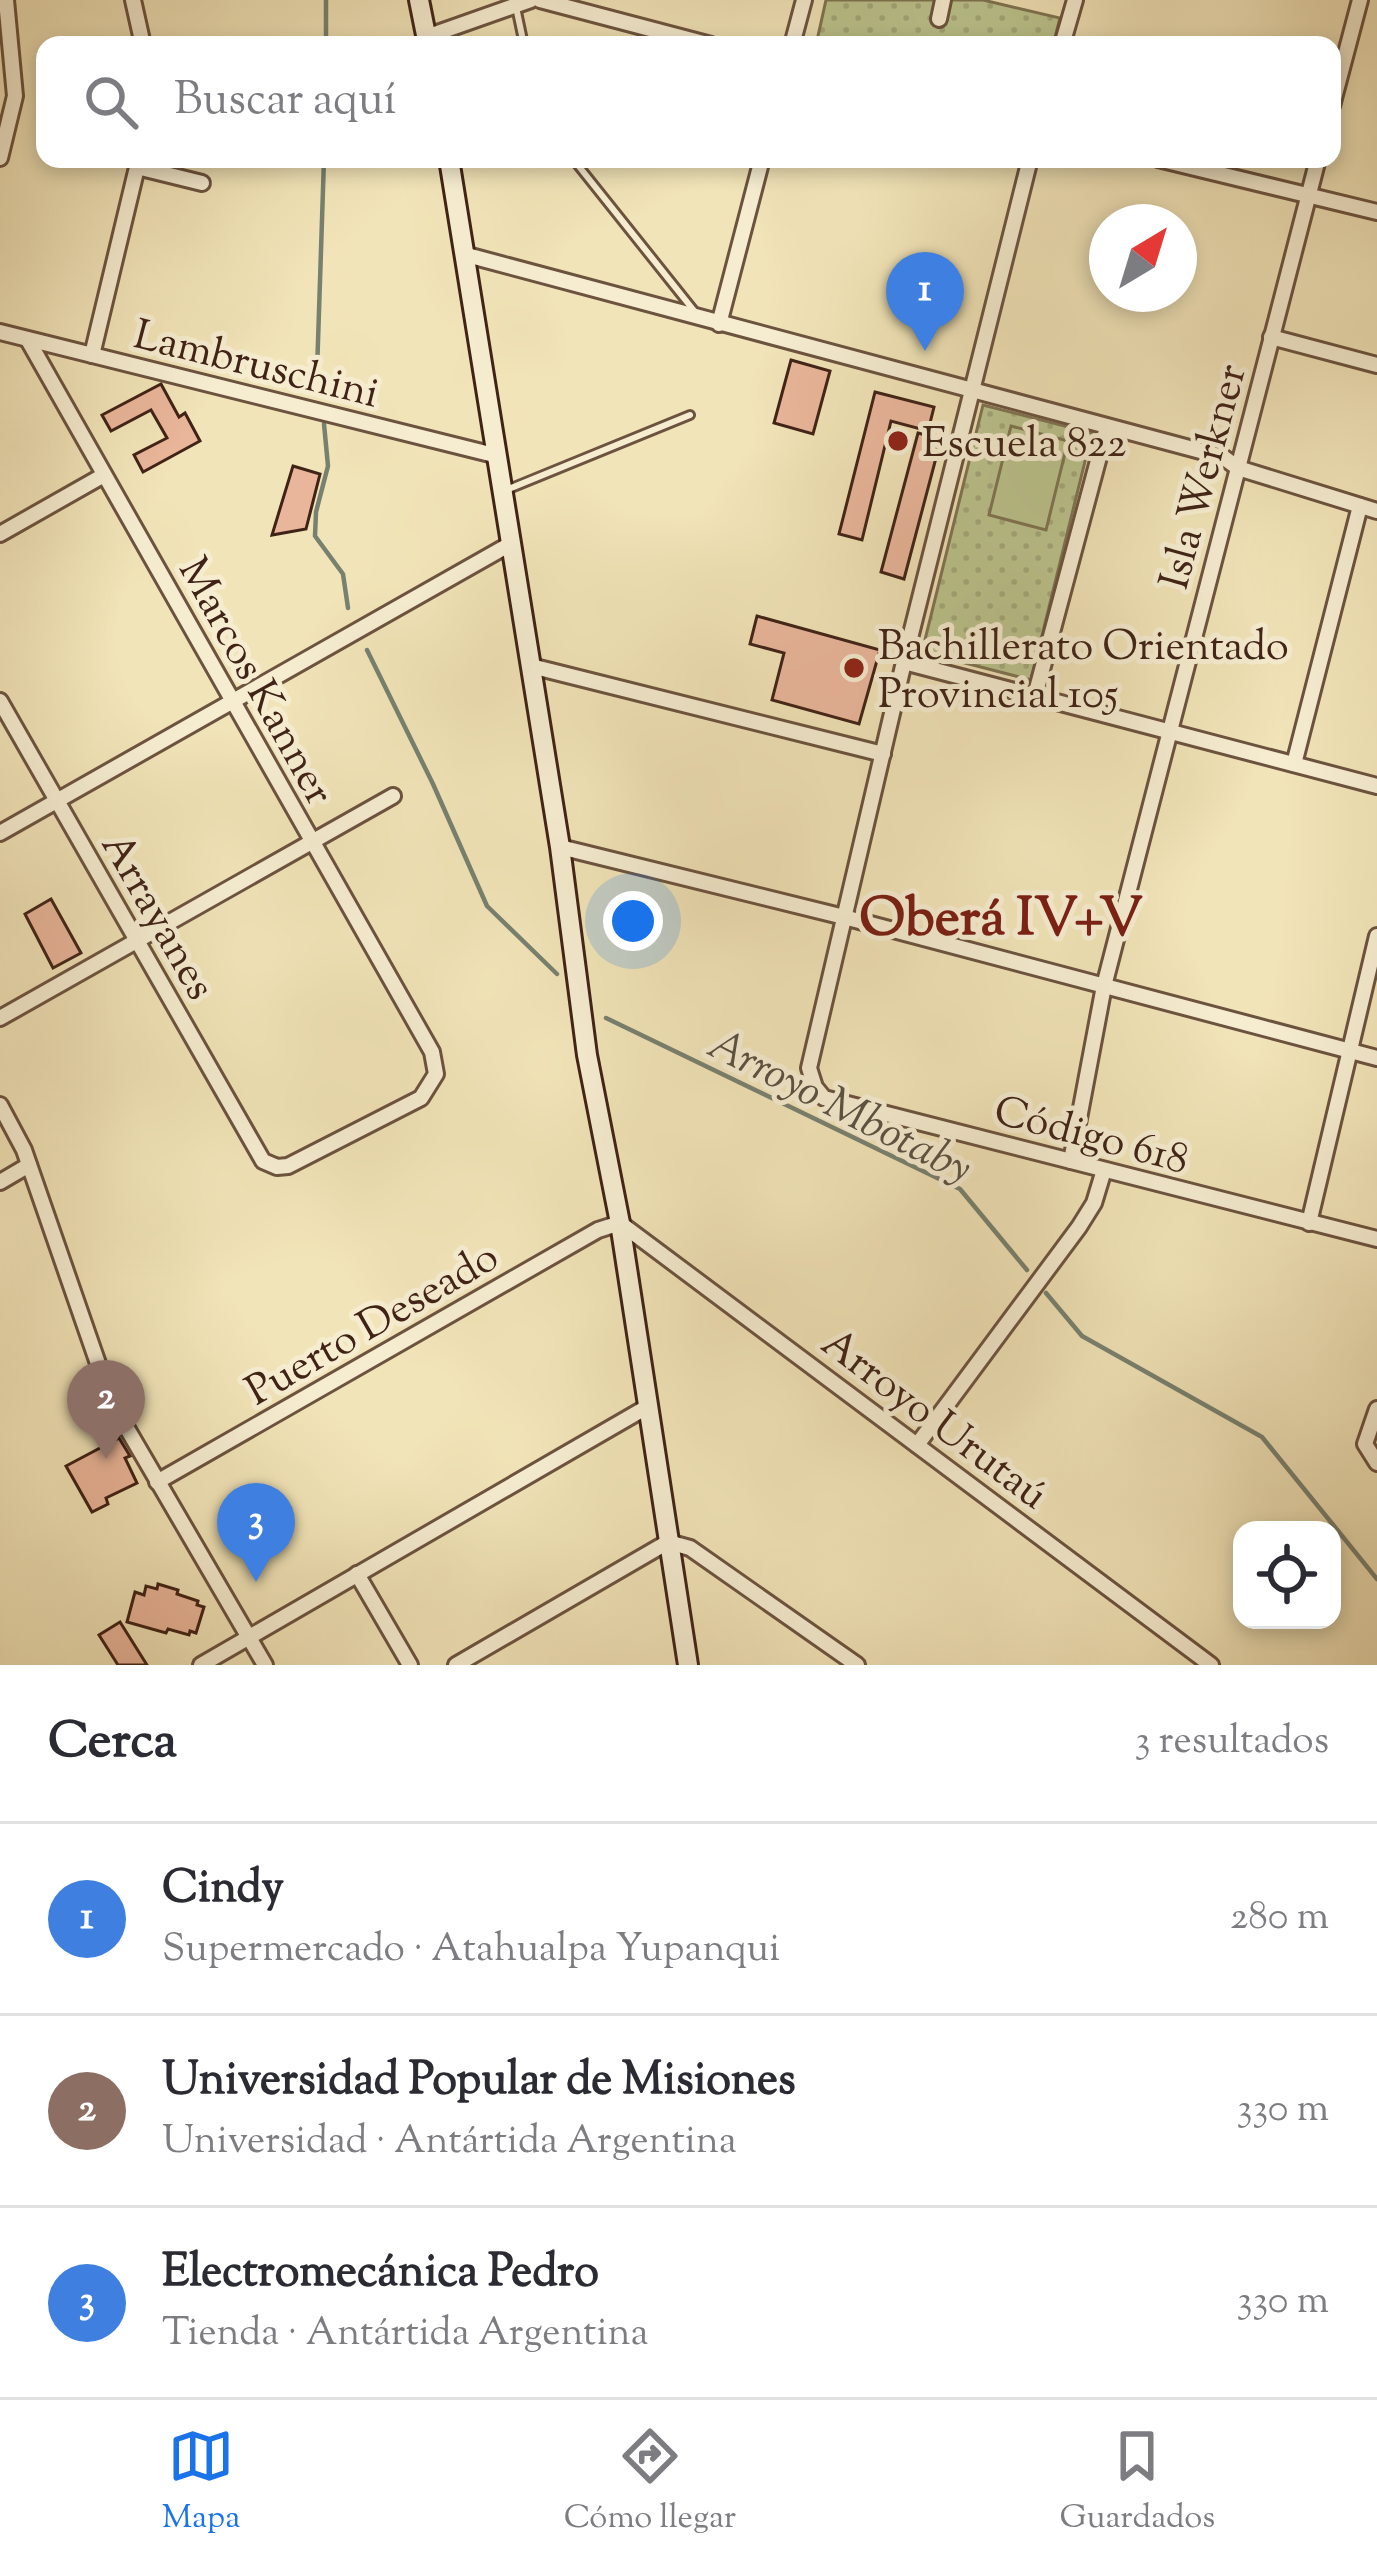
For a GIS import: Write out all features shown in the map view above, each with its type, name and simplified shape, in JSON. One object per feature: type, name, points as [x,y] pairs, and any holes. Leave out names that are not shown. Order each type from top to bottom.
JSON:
[{"type":"street","points":[[0,158],[15,96],[6,0]]},
{"type":"street","points":[[134,0],[141,36]]},
{"type":"street","points":[[419,0],[426,36]]},
{"type":"street","points":[[540,0],[677,36]]},
{"type":"street","points":[[794,36],[804,0]]},
{"type":"street","points":[[938,19],[944,0]]},
{"type":"street","points":[[1065,36],[1075,0]]},
{"type":"street","points":[[1341,72],[1360,0]]},
{"type":"street","points":[[440,36],[523,3]]},
{"type":"street","points":[[92,355],[137,168]]},
{"type":"street","points":[[154,168],[202,183]]},
{"type":"street","points":[[451,168],[560,847],[587,1055],[620,1223],[688,1665]]},
{"type":"street","points":[[719,324],[760,168]]},
{"type":"street","points":[[844,917],[1028,168]]},
{"type":"street","points":[[1194,168],[1377,212]]},
{"type":"street","name":"Isla Werkner","points":[[1071,1161],[1104,986],[1316,168]]},
{"type":"street","points":[[467,255],[1223,457],[1238,468],[1377,511]]},
{"type":"street","name":"Lambruschini","points":[[0,332],[498,455]]},
{"type":"street","points":[[1271,338],[1377,365]]},
{"type":"street","name":"Marcos Kanner","points":[[28,340],[432,1052],[436,1074],[421,1097],[288,1166],[263,1161]]},
{"type":"street","points":[[1035,696],[1107,427]]},
{"type":"street","points":[[0,534],[104,475]]},
{"type":"street","points":[[1294,764],[1360,506]]},
{"type":"street","points":[[0,833],[512,543]]},
{"type":"street","points":[[904,662],[1377,786]]},
{"type":"street","points":[[531,666],[883,754]]},
{"type":"street","name":"Arrayanes","points":[[0,701],[263,1161]]},
{"type":"street","points":[[0,1018],[393,796]]},
{"type":"street","points":[[560,847],[1377,1058]]},
{"type":"street","name":"Código 618","points":[[844,917],[809,1068],[814,1087],[824,1097],[1377,1239]]},
{"type":"street","points":[[1309,1223],[1377,936]]},
{"type":"street","points":[[0,1106],[29,1165],[111,1401],[265,1665]]},
{"type":"street","points":[[0,1182],[29,1165]]},
{"type":"street","points":[[917,1445],[1079,1226],[1094,1202],[1104,1170]]},
{"type":"street","name":"Arroyo Urutaú","points":[[620,1223],[1211,1665]]},
{"type":"street","name":"Puerto Deseado","points":[[157,1482],[598,1230],[620,1223]]},
{"type":"street","points":[[201,1665],[647,1407]]},
{"type":"street","points":[[1377,1409],[1365,1444],[1377,1463]]},
{"type":"street","points":[[456,1665],[668,1542],[690,1548],[857,1665]]},
{"type":"street","points":[[357,1574],[410,1665]]},
{"type":"lane","points":[[523,3],[524,36]]},
{"type":"lane","points":[[580,168],[701,319]]},
{"type":"lane","points":[[504,491],[689,415]]},
{"type":"green space","points":[[826,0],[983,0],[1060,18],[1055,36],[818,36]]},
{"type":"green space","points":[[983,405],[1092,433],[1031,680],[922,652]]},
{"type":"green space","points":[[1011,426],[1068,441],[1046,530],[989,515]]},
{"type":"building","points":[[791,360],[830,371],[813,434],[774,423]]},
{"type":"building","points":[[161,384],[179,417],[185,413],[200,441],[143,472],[134,455],[167,438],[151,410],[111,431],[102,415]]},
{"type":"building","points":[[875,392],[934,407],[928,431],[891,421],[862,540],[839,534]]},
{"type":"building","points":[[918,433],[941,439],[904,579],[881,572]]},
{"type":"building","points":[[293,466],[320,474],[306,529],[272,535]]},
{"type":"building","points":[[757,616],[880,650],[859,724],[772,700],[784,653],[750,644]]},
{"type":"building","points":[[51,899],[81,953],[53,968],[25,914]]},
{"type":"building","points":[[119,1438],[137,1483],[106,1498],[108,1504],[92,1512],[66,1466]]},
{"type":"building","points":[[158,1584],[204,1607],[196,1633],[168,1629],[166,1633],[127,1622],[135,1592],[144,1595],[146,1586],[157,1589]]},
{"type":"building","points":[[120,1622],[147,1665],[118,1665],[99,1635]]},
{"type":"waterway","name":"Arroyo Mbotaby","points":[[326,0],[326,36]]},
{"type":"waterway","name":"Arroyo Mbotaby","points":[[317,372],[324,168]]},
{"type":"waterway","name":"Arroyo Mbotaby","points":[[324,424],[328,466],[315,536],[343,574],[348,608]]},
{"type":"waterway","name":"Arroyo Mbotaby","points":[[367,650],[487,906],[557,974]]},
{"type":"waterway","name":"Arroyo Mbotaby","points":[[606,1018],[960,1189],[1027,1270]]},
{"type":"waterway","name":"Arroyo Mbotaby","points":[[1046,1293],[1082,1336],[1262,1437],[1377,1579]]},
{"type":"place","name":"Cindy","points":[[925,351]]},
{"type":"place","name":"Escuela 822","points":[[898,441]]},
{"type":"place","name":"Bachillerato Orientado Provincial 105","points":[[854,668]]},
{"type":"place","name":"Universidad Popular de Misiones","points":[[106,1459]]},
{"type":"place","name":"Electromecánica Pedro","points":[[256,1582]]},
{"type":"district","name":"Oberá IV+V","points":[[1001,915]]}]
